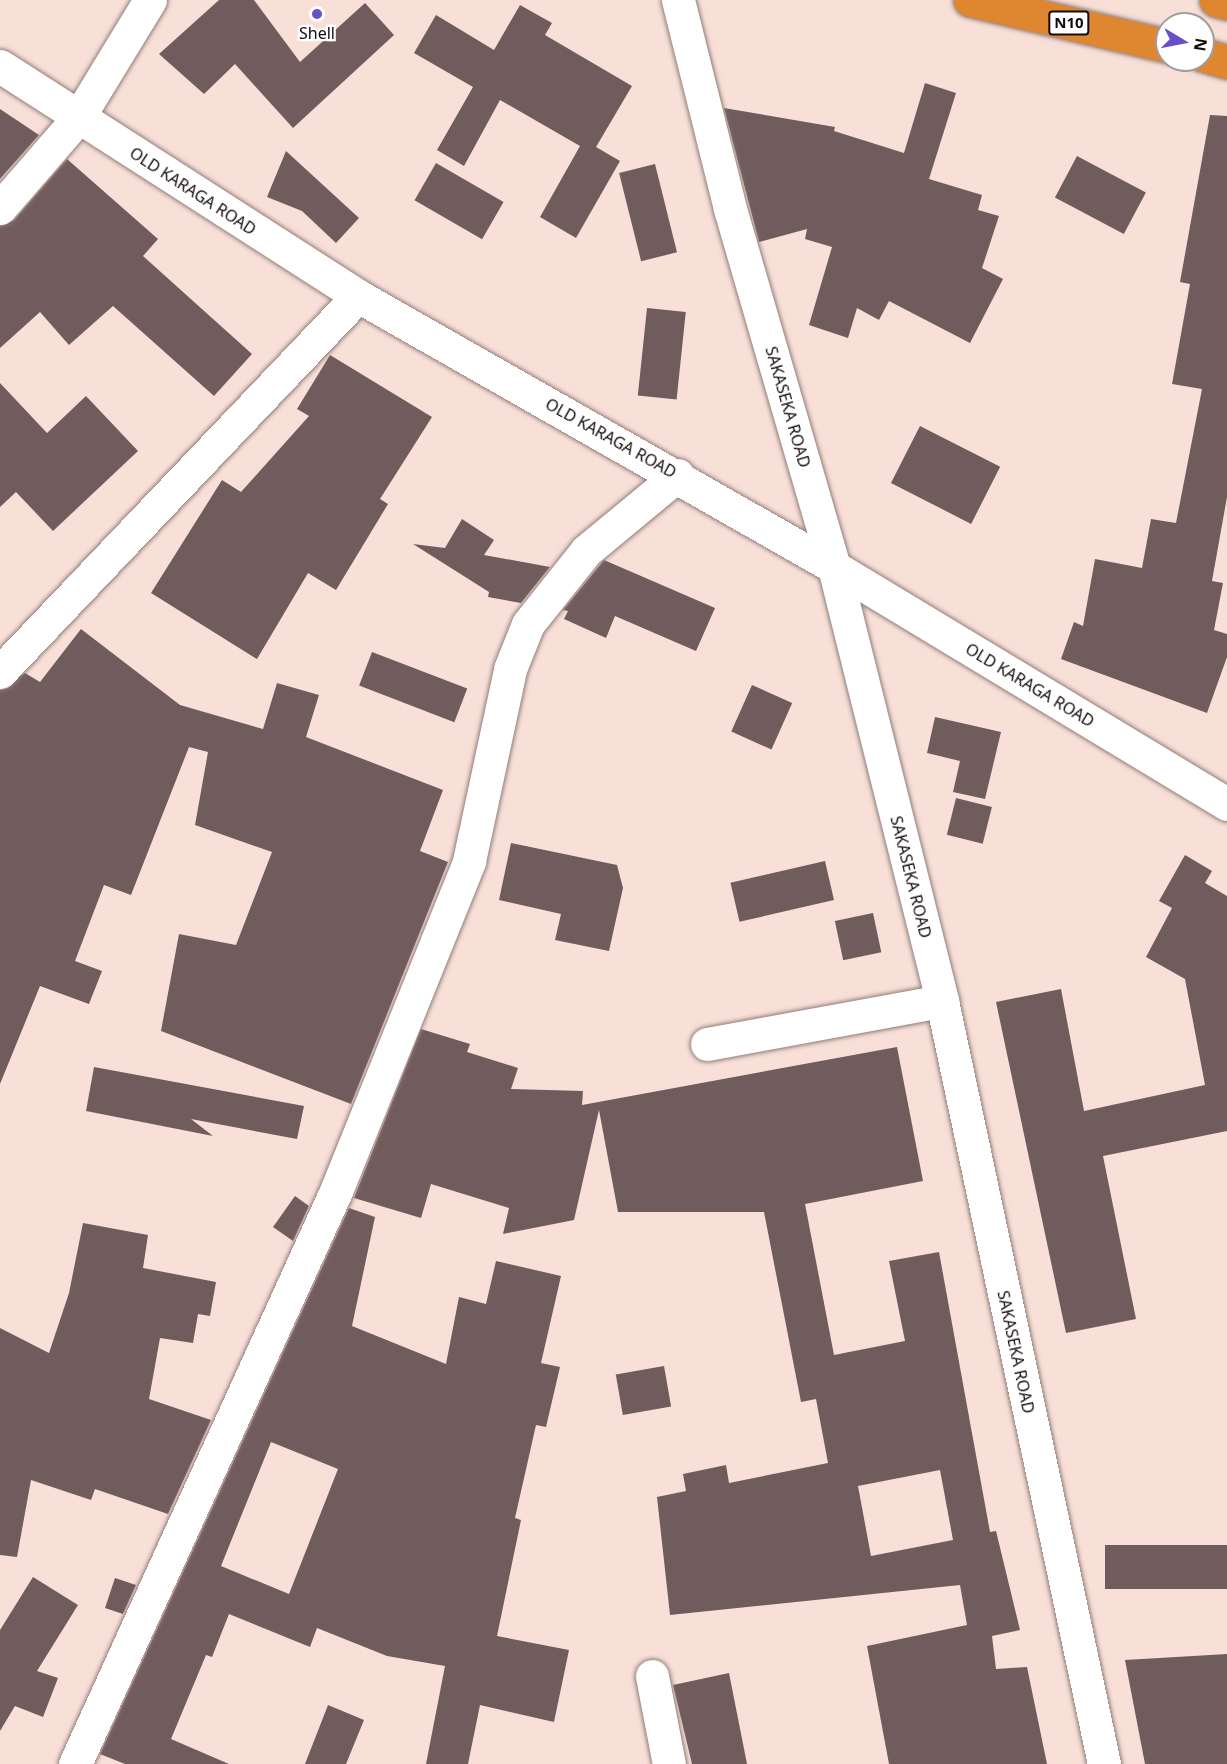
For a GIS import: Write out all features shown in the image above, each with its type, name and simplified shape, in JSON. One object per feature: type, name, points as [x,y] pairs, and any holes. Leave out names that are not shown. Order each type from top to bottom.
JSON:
[{"type":"highway","name":"N10","points":[[970,0],[1155,43]]},
{"type":"highway","points":[[1216,0],[1227,3]]},
{"type":"street","points":[[0,208],[78,118],[150,0]]},
{"type":"street","name":"SAKASEKA ROAD","points":[[678,0],[730,209],[834,567],[942,1001],[1104,1764]]},
{"type":"street","name":"OLD KARAGA ROAD","points":[[0,66],[358,296],[678,475],[1227,804]]},
{"type":"street","points":[[0,672],[358,296]]},
{"type":"street","points":[[75,1764],[336,1191],[469,861],[510,669],[523,635],[586,551],[678,475]]},
{"type":"street","points":[[707,1044],[942,1001]]},
{"type":"street","points":[[652,1676],[669,1764]]},
{"type":"building","points":[[219,0],[254,0],[300,62],[365,3],[394,35],[293,128],[235,64],[204,94],[159,54]]},
{"type":"building","points":[[520,5],[552,23],[545,35],[632,86],[596,147],[620,161],[576,238],[540,217],[580,146],[500,100],[464,166],[437,150],[473,87],[414,53],[436,15],[494,50]]},
{"type":"building","points":[[925,83],[956,93],[929,179],[982,195],[978,210],[999,216],[982,268],[1003,279],[970,343],[889,301],[879,320],[857,308],[848,338],[809,325],[832,247],[805,239],[807,229],[759,242],[724,108],[835,127],[834,131],[904,153]]},
{"type":"building","points":[[0,109],[39,135],[0,179]]},
{"type":"building","points":[[1210,115],[1227,116],[1227,497],[1212,581],[1223,583],[1214,630],[1227,634],[1227,657],[1207,713],[1061,659],[1074,622],[1083,626],[1095,559],[1142,568],[1151,519],[1176,523],[1202,389],[1172,384],[1190,284],[1180,282]]},
{"type":"building","points":[[286,151],[359,218],[336,243],[302,211],[267,197]]},
{"type":"building","points":[[1077,156],[1146,193],[1124,234],[1055,197]]},
{"type":"building","points":[[67,159],[158,239],[143,256],[252,354],[214,396],[113,306],[69,345],[40,312],[0,348],[0,226],[14,220]]},
{"type":"building","points":[[436,163],[504,202],[482,239],[414,200]]},
{"type":"building","points":[[655,164],[677,252],[641,261],[619,173]]},
{"type":"building","points":[[647,308],[686,312],[677,400],[638,396]]},
{"type":"building","points":[[330,355],[432,417],[380,499],[388,504],[336,590],[308,573],[257,659],[151,593],[222,480],[241,492],[309,416],[297,409]]},
{"type":"building","points":[[0,383],[47,433],[86,396],[138,451],[53,531],[16,492],[0,507]]},
{"type":"building","points":[[920,426],[1000,467],[971,524],[891,483]]},
{"type":"building","points":[[462,519],[494,540],[484,555],[550,567],[521,603],[488,597],[489,592],[413,544],[445,548]]},
{"type":"building","points":[[604,560],[715,608],[696,651],[615,616],[606,638],[564,619],[568,611],[563,610]]},
{"type":"building","points":[[81,629],[180,705],[263,729],[277,683],[319,695],[306,737],[443,790],[420,851],[448,862],[351,1104],[161,1031],[179,934],[236,945],[272,852],[195,825],[208,752],[189,747],[131,895],[104,885],[75,961],[102,971],[89,1004],[40,986],[0,1084],[0,690],[25,673],[40,682]]},
{"type":"building","points":[[372,652],[467,689],[454,722],[359,686]]},
{"type":"building","points":[[752,685],[792,703],[771,749],[731,732]]},
{"type":"building","points":[[935,717],[1001,732],[985,799],[953,792],[960,761],[927,753]]},
{"type":"building","points":[[956,798],[992,807],[983,844],[947,835]]},
{"type":"building","points":[[511,843],[617,865],[623,888],[609,951],[555,940],[561,914],[499,900]]},
{"type":"building","points":[[1185,855],[1212,871],[1205,883],[1227,896],[1227,1131],[1103,1156],[1136,1319],[1066,1333],[996,1002],[1061,989],[1084,1111],[1205,1085],[1185,979],[1146,957],[1172,908],[1159,901]]},
{"type":"building","points":[[825,861],[834,900],[739,922],[730,883]]},
{"type":"building","points":[[873,913],[881,952],[843,960],[835,921]]},
{"type":"building","points":[[421,1029],[470,1044],[467,1052],[518,1068],[511,1089],[583,1091],[582,1105],[897,1047],[923,1181],[805,1204],[834,1355],[905,1341],[889,1261],[939,1252],[990,1532],[996,1531],[1020,1630],[992,1636],[996,1669],[1027,1667],[1047,1764],[889,1764],[867,1646],[967,1625],[960,1585],[670,1615],[657,1497],[686,1491],[683,1474],[726,1465],[729,1483],[828,1463],[816,1399],[801,1402],[764,1212],[618,1212],[599,1110],[574,1220],[503,1234],[509,1208],[431,1184],[421,1218],[354,1198]],"holes":[[[940,1470],[953,1540],[871,1556],[858,1486]]]},
{"type":"building","points":[[94,1067],[304,1106],[297,1139],[191,1119],[213,1136],[86,1111]]},
{"type":"building","points":[[295,1196],[309,1206],[293,1241],[273,1227]]},
{"type":"building","points":[[349,1208],[375,1217],[352,1326],[446,1364],[459,1297],[486,1304],[496,1261],[561,1276],[541,1363],[560,1367],[546,1427],[536,1425],[515,1518],[521,1520],[497,1636],[569,1650],[554,1722],[480,1705],[468,1764],[426,1764],[445,1666],[387,1656],[317,1628],[310,1647],[229,1614],[212,1657],[206,1655],[171,1739],[229,1764],[125,1764],[100,1754]],"holes":[[[271,1442],[338,1469],[289,1594],[221,1566]]]},
{"type":"building","points":[[83,1223],[148,1235],[143,1268],[216,1282],[210,1316],[198,1314],[193,1343],[160,1338],[149,1399],[211,1420],[168,1514],[95,1489],[91,1500],[31,1480],[17,1557],[0,1555],[0,1328],[49,1353],[69,1293]]},
{"type":"building","points":[[664,1366],[671,1406],[623,1415],[616,1375]]},
{"type":"building","points":[[1105,1545],[1227,1545],[1227,1589],[1105,1589]]},
{"type":"building","points":[[33,1577],[78,1605],[37,1671],[58,1678],[43,1717],[15,1706],[0,1731],[0,1630]]},
{"type":"building","points":[[115,1578],[136,1585],[123,1614],[105,1608]]},
{"type":"building","points":[[1227,1654],[1227,1764],[1145,1764],[1125,1660]]},
{"type":"building","points":[[729,1673],[747,1764],[692,1764],[673,1685]]},
{"type":"building","points":[[328,1705],[364,1720],[346,1764],[305,1764]]},
{"type":"place","name":"Shell","points":[[317,14]]}]
